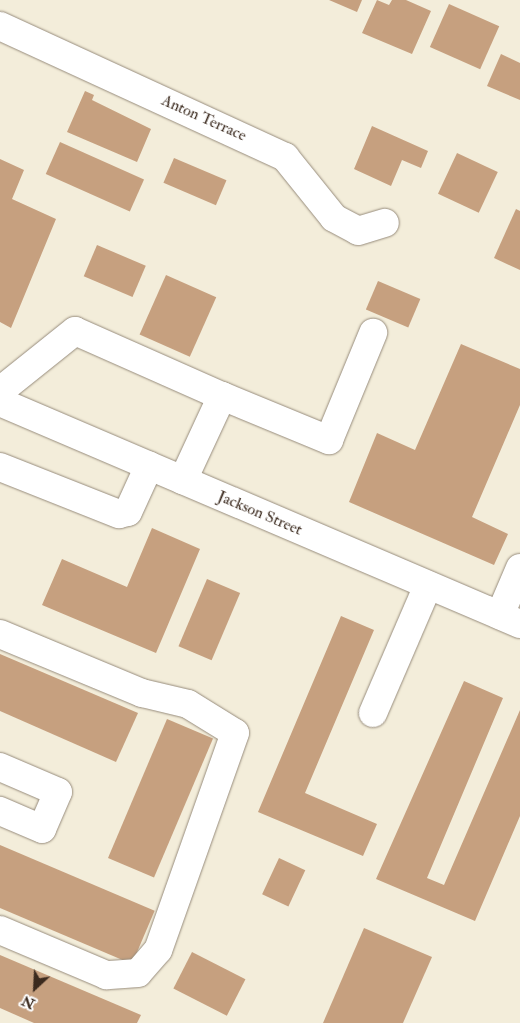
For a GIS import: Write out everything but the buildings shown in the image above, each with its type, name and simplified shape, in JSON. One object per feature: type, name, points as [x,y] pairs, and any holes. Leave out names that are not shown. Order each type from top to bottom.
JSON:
[{"type":"street","name":"Anton Terrace","points":[[0,26],[285,157],[334,218],[358,231],[385,223]]},
{"type":"street","points":[[0,391],[75,331],[222,396],[329,440],[374,333]]},
{"type":"street","points":[[183,480],[222,396]]},
{"type":"street","name":"Jackson Street","points":[[0,402],[510,620]]},
{"type":"street","points":[[0,467],[119,514],[128,512],[149,466]]},
{"type":"street","points":[[510,620],[520,568]]},
{"type":"street","points":[[373,713],[428,585]]},
{"type":"street","points":[[0,634],[142,693],[188,704],[235,733],[158,950],[138,973],[106,976],[0,930]]},
{"type":"street","points":[[0,766],[58,792],[42,829],[0,811]]}]
